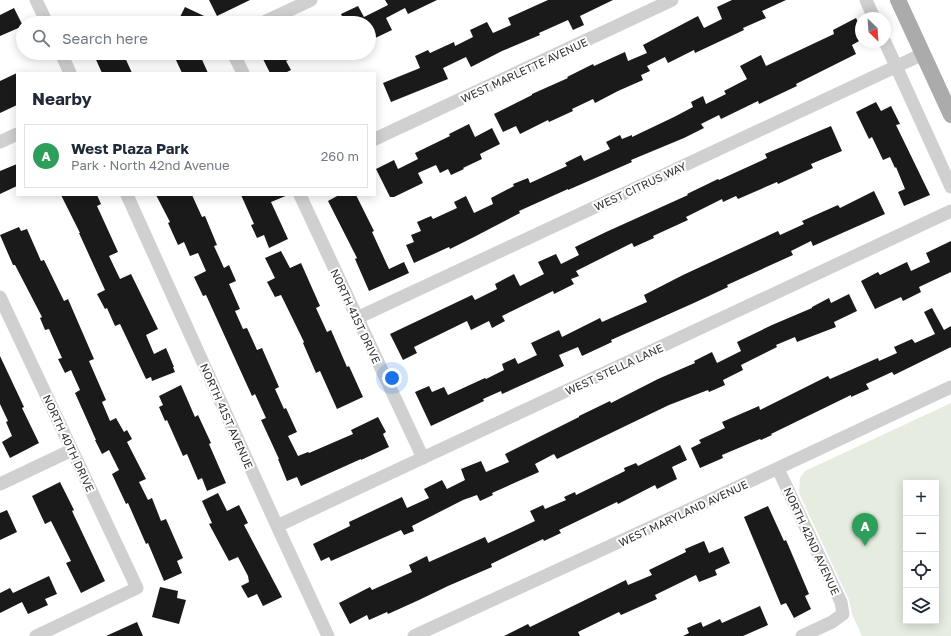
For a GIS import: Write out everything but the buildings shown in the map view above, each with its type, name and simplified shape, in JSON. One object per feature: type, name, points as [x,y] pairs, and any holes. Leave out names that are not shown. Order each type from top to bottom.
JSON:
[{"type":"main road","points":[[898,0],[951,115]]},
{"type":"street","points":[[36,0],[44,16]]},
{"type":"street","points":[[277,16],[311,0]]},
{"type":"street","name":"WEST MARLETTE AVENUE","points":[[376,139],[672,0]]},
{"type":"street","points":[[866,0],[871,12]]},
{"type":"street","points":[[888,48],[951,187]]},
{"type":"street","name":"WEST CITRUS WAY","points":[[357,318],[923,54]]},
{"type":"street","points":[[64,60],[70,72]]},
{"type":"street","points":[[236,60],[242,72]]},
{"type":"street","points":[[0,142],[16,134]]},
{"type":"street","name":"NORTH 41ST AVENUE","points":[[127,196],[328,636]]},
{"type":"street","name":"NORTH 41ST DRIVE","points":[[300,196],[422,458]]},
{"type":"street","name":"WEST STELLA LANE","points":[[277,526],[951,211]]},
{"type":"street","name":"NORTH 40TH DRIVE","points":[[0,297],[3,311],[72,450],[137,588],[36,636]]},
{"type":"street","name":"WEST MARYLAND AVENUE","points":[[414,636],[778,469],[951,387]]},
{"type":"street","points":[[0,484],[72,450]]},
{"type":"street","name":"NORTH 42ND AVENUE","points":[[778,469],[841,602],[843,614],[832,622],[802,636]]},
{"type":"shaded area","points":[[951,403],[951,636],[862,636],[852,614],[849,600],[799,493],[800,478],[805,471]]},
{"type":"place","name":"West Plaza Park","points":[[865,546]]}]
